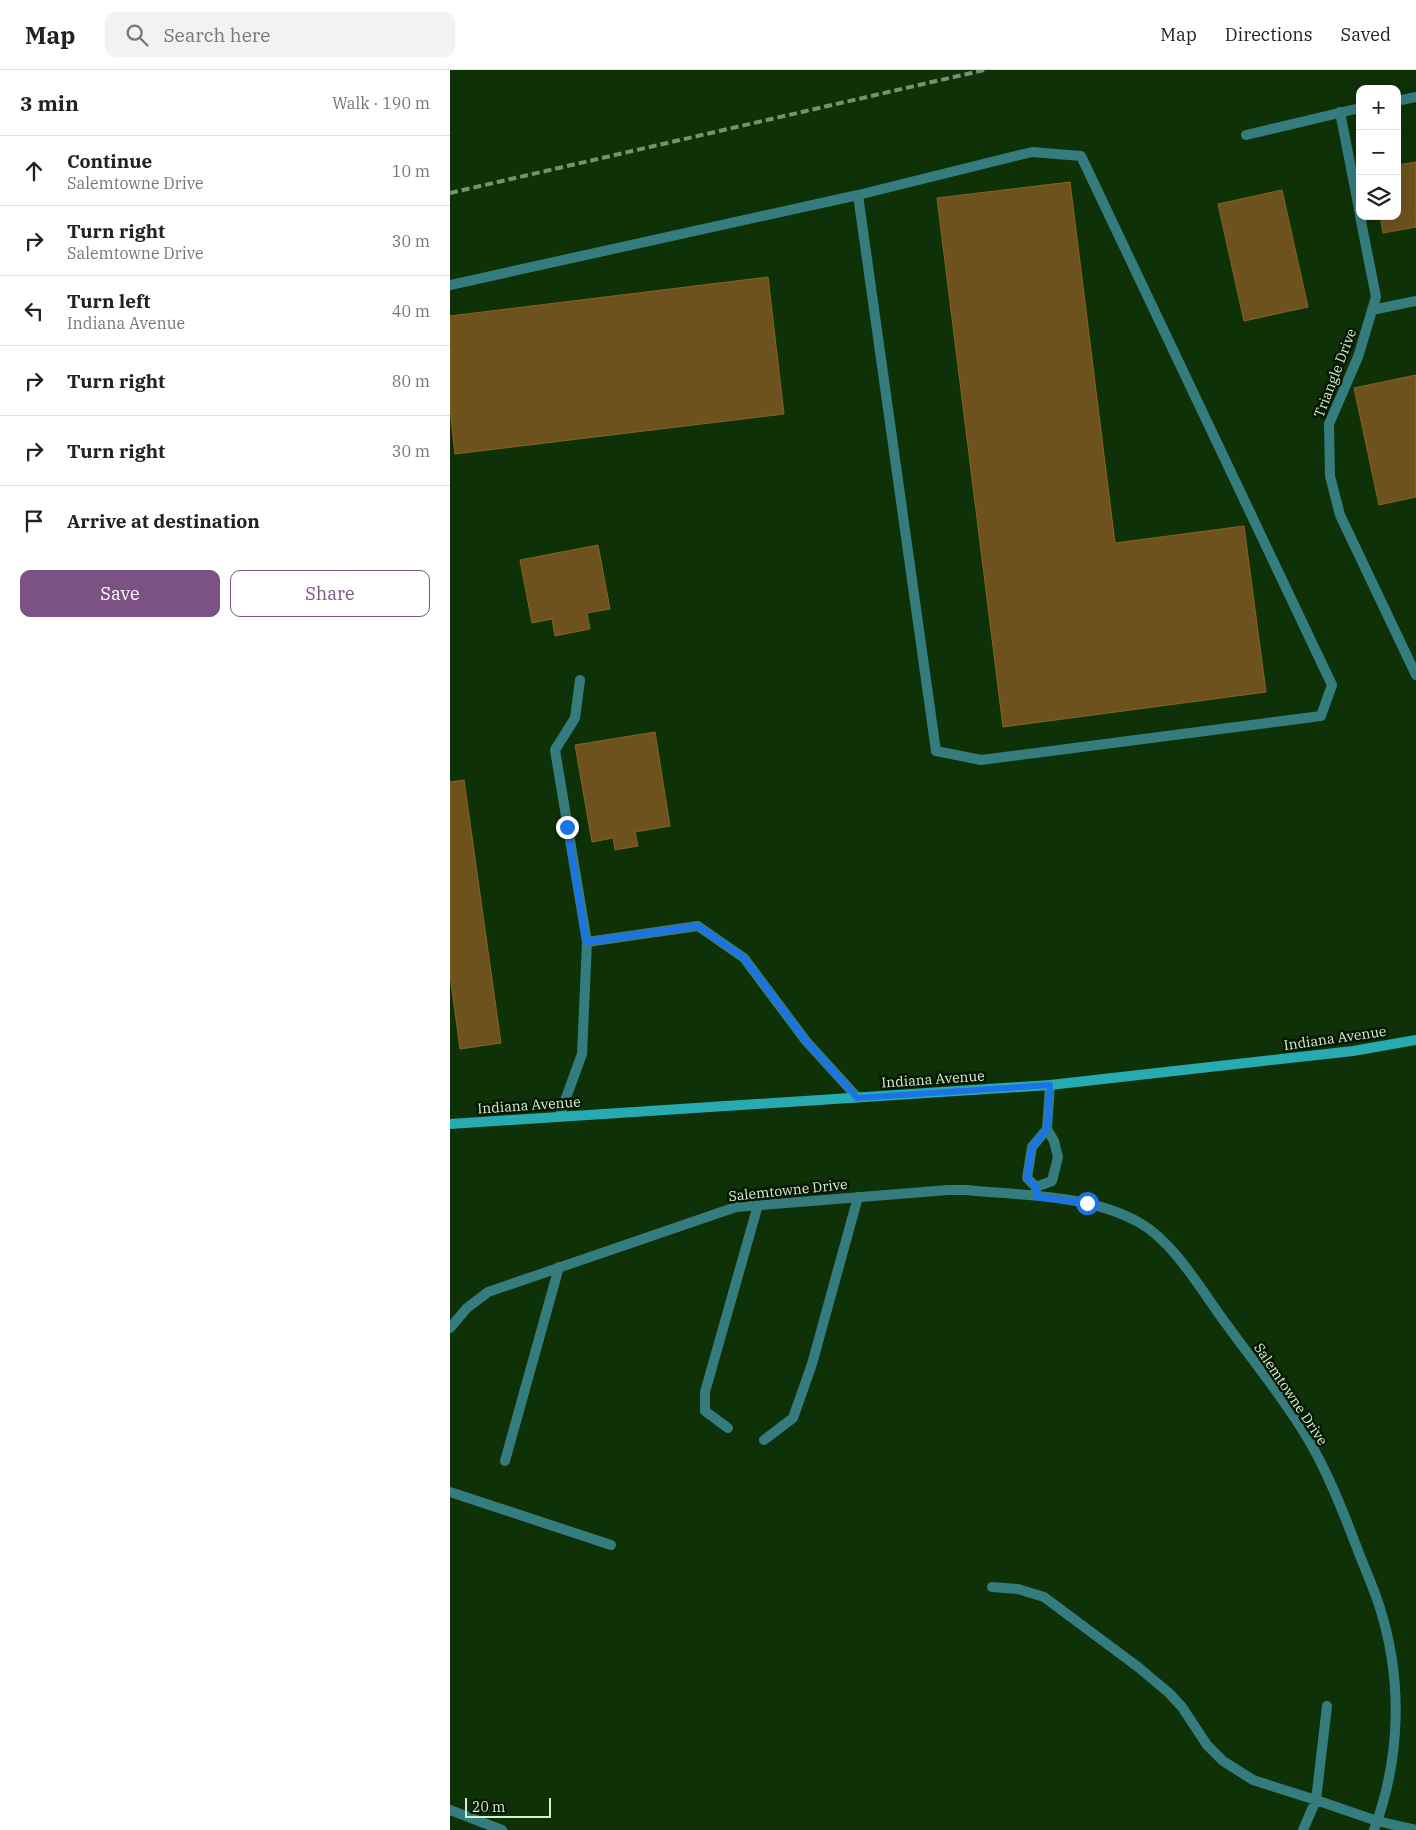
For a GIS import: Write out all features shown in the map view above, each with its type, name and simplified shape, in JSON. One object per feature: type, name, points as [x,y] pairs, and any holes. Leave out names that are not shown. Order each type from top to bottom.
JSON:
[{"type":"main road","name":"Indiana Avenue","points":[[450,1124],[1050,1085],[1353,1052],[1416,1040]]},
{"type":"street","points":[[1401,100],[1416,97]]},
{"type":"street","points":[[1246,135],[1356,109]]},
{"type":"street","name":"Triangle Drive","points":[[1340,112],[1356,194]]},
{"type":"street","points":[[450,285],[858,195],[1032,152],[1081,156],[1332,685],[1321,716],[981,760],[936,751],[858,195]]},
{"type":"street","name":"Triangle Drive","points":[[1361,220],[1376,297],[1358,357],[1329,424],[1330,476],[1340,515],[1416,675]]},
{"type":"street","points":[[1372,310],[1416,301]]},
{"type":"street","points":[[559,1117],[582,1054],[586,942],[554,750],[576,718],[580,680]]},
{"type":"street","points":[[586,942],[698,926],[744,958],[806,1041],[857,1098]]},
{"type":"street","points":[[1047,1129],[1032,1147],[1027,1178],[1036,1192],[1052,1182],[1058,1157],[1054,1141],[1047,1129],[1050,1085]]},
{"type":"street","name":"Salemtowne Drive","points":[[450,1328],[467,1308],[488,1292],[701,1217],[736,1207],[948,1190],[1036,1192],[1116,1211],[1142,1224],[1168,1246],[1277,1392],[1305,1435],[1336,1494],[1379,1605],[1391,1651],[1397,1702],[1394,1755],[1384,1804],[1376,1825]]},
{"type":"street","points":[[764,1440],[793,1418],[812,1364],[858,1197]]},
{"type":"street","points":[[728,1428],[705,1412],[705,1392],[758,1205]]},
{"type":"street","points":[[505,1461],[560,1267]]},
{"type":"street","points":[[450,1492],[611,1545]]},
{"type":"street","points":[[992,1587],[1018,1589],[1044,1597],[1138,1667],[1169,1693],[1182,1707],[1207,1745],[1223,1761],[1253,1780],[1316,1800],[1376,1825],[1416,1830]]},
{"type":"street","points":[[1304,1830],[1316,1800],[1327,1706]]},
{"type":"street","points":[[450,1810],[502,1830]]},
{"type":"building","points":[[1416,162],[1416,227],[1383,233],[1381,220],[1401,220],[1401,164]]},
{"type":"building","points":[[1070,182],[1115,543],[1244,526],[1266,692],[1003,727],[937,198]]},
{"type":"building","points":[[1282,190],[1308,307],[1244,321],[1218,204]]},
{"type":"building","points":[[768,277],[784,414],[455,454],[450,410],[450,316]]},
{"type":"building","points":[[1416,375],[1416,497],[1379,505],[1354,388]]},
{"type":"building","points":[[598,545],[610,609],[587,613],[590,629],[555,636],[552,619],[532,623],[520,560]]},
{"type":"building","points":[[655,732],[670,826],[635,832],[638,846],[615,850],[613,838],[592,842],[575,745]]},
{"type":"building","points":[[464,780],[501,1043],[460,1049],[450,975],[450,782]]},
{"type":"railway","points":[[450,193],[984,70]]},
{"type":"route","points":[[567,827],[586,942],[698,926],[744,958],[806,1041],[857,1098],[1050,1085],[1047,1129],[1032,1147],[1027,1178],[1036,1187],[1036,1197],[1087,1203]]}]
